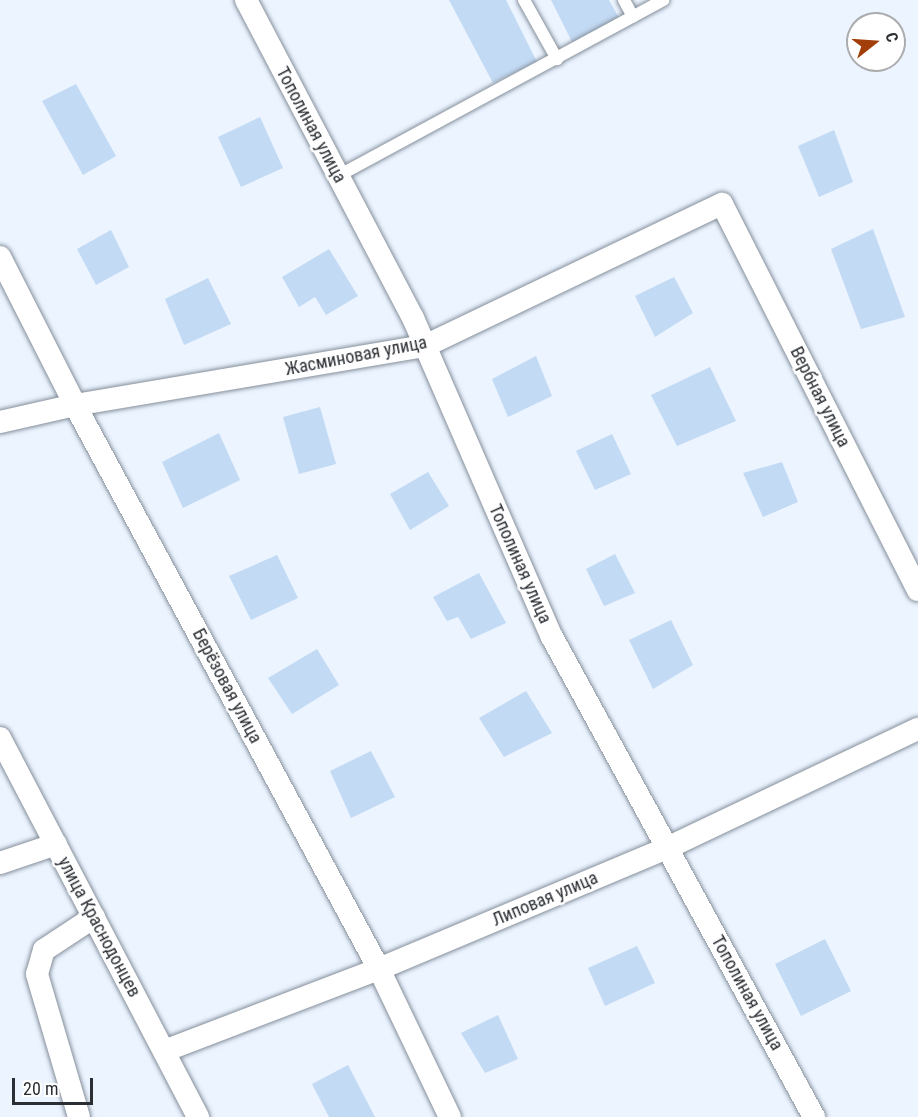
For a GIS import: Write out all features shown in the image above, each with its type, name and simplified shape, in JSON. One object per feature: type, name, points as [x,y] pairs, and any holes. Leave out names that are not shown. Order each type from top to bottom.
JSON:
[{"type":"street","name":"Тополиная улица","points":[[246,0],[425,346],[552,637],[814,1117]]},
{"type":"street","name":"Жасминовая улица","points":[[0,422],[75,405],[425,346],[723,204]]},
{"type":"street","name":"Вербная улица","points":[[723,204],[918,590]]},
{"type":"street","name":"Берёзовая улица","points":[[0,257],[75,405],[379,969],[450,1117]]},
{"type":"street","name":"Липовая улица","points":[[164,1051],[379,969],[667,848],[918,729]]},
{"type":"street","name":"улица Краснодонцев","points":[[0,738],[198,1117]]},
{"type":"street","points":[[0,863],[56,844]]},
{"type":"street","points":[[79,1117],[37,974],[44,950],[94,916]]},
{"type":"lane","points":[[524,0],[557,59]]},
{"type":"lane","points":[[624,0],[633,18]]},
{"type":"lane","points":[[338,176],[664,0]]},
{"type":"building","points":[[449,0],[506,0],[537,62],[493,83]]},
{"type":"building","points":[[551,0],[609,0],[620,20],[573,44]]},
{"type":"building","points":[[76,84],[116,156],[83,175],[42,101]]},
{"type":"building","points":[[260,117],[283,168],[241,187],[218,137]]},
{"type":"building","points":[[834,130],[853,182],[819,197],[798,146]]},
{"type":"building","points":[[873,229],[905,317],[861,329],[831,249]]},
{"type":"building","points":[[111,230],[129,267],[96,285],[77,249]]},
{"type":"building","points":[[329,249],[358,296],[326,315],[315,297],[299,307],[282,277]]},
{"type":"building","points":[[674,277],[693,313],[655,337],[635,296]]},
{"type":"building","points":[[208,278],[231,324],[184,345],[165,299]]},
{"type":"building","points":[[536,356],[552,396],[508,417],[492,379]]},
{"type":"building","points":[[710,367],[736,421],[677,446],[651,395]]},
{"type":"building","points":[[320,407],[336,464],[299,474],[283,417]]},
{"type":"building","points":[[219,433],[240,480],[183,508],[162,462]]},
{"type":"building","points":[[612,434],[631,474],[595,490],[576,451]]},
{"type":"building","points":[[782,462],[798,502],[763,517],[743,473]]},
{"type":"building","points":[[428,472],[449,506],[410,530],[390,494]]},
{"type":"building","points":[[615,554],[635,593],[604,606],[586,569]]},
{"type":"building","points":[[277,555],[298,598],[251,620],[229,576]]},
{"type":"building","points":[[479,573],[506,623],[471,639],[458,617],[447,621],[433,597]]},
{"type":"building","points":[[671,620],[693,665],[653,689],[629,640]]},
{"type":"building","points":[[317,649],[339,685],[292,714],[268,678]]},
{"type":"building","points":[[526,691],[552,733],[504,757],[479,718]]},
{"type":"building","points":[[371,751],[395,797],[351,818],[330,771]]},
{"type":"building","points":[[825,939],[851,991],[801,1016],[775,964]]},
{"type":"building","points":[[637,946],[655,983],[605,1006],[588,968]]},
{"type":"building","points":[[498,1015],[518,1059],[485,1073],[461,1033]]},
{"type":"building","points":[[348,1065],[375,1117],[329,1117],[312,1084]]}]
